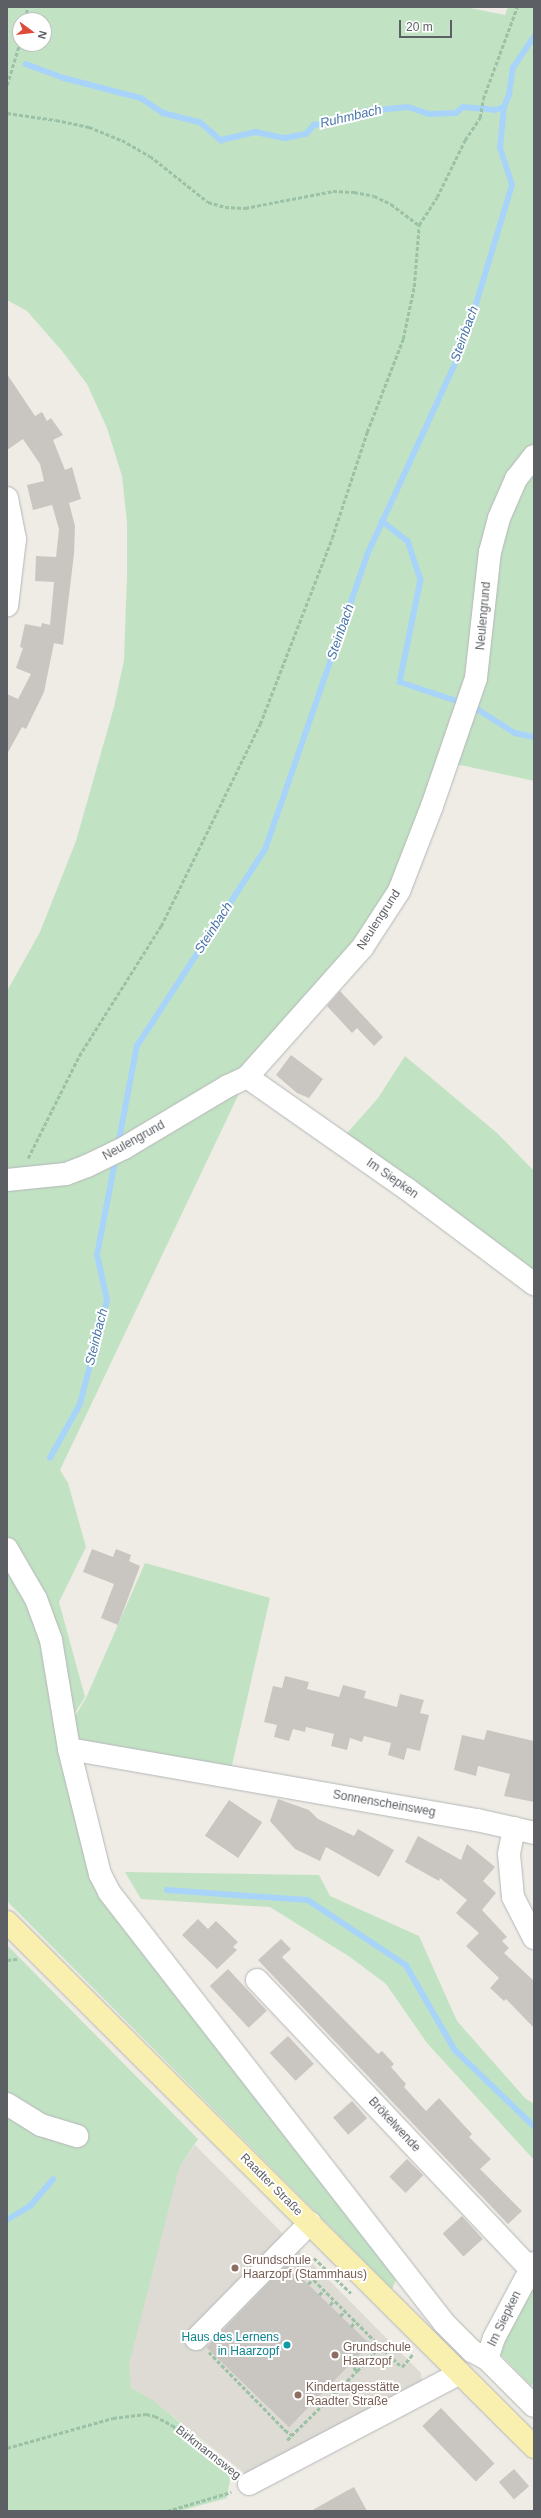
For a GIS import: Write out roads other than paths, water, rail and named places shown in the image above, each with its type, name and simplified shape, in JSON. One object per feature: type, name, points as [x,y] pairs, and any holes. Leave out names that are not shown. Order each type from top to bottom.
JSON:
[{"type":"main road","name":"Raadter Straße","points":[[7,1922],[460,2373],[533,2440]]},
{"type":"street","name":"Neulengrund","points":[[10,1186],[66,1174],[88,1166],[124,1148],[247,1077],[362,948],[399,891],[472,690],[481,655],[490,552],[499,518],[516,479],[534,456]]},
{"type":"street","points":[[7,498],[15,539],[7,606]]},
{"type":"street","name":"Im Siepken","points":[[247,1077],[407,1189],[534,1284]]},
{"type":"street","points":[[7,1549],[36,1599],[51,1640],[69,1749],[100,1874],[109,1892],[444,2323],[472,2351],[487,2359]]},
{"type":"street","name":"Sonnenscheinsweg","points":[[69,1749],[266,1791],[524,1830],[508,1854],[513,1897],[534,1938]]},
{"type":"street","name":"Brökelwende","points":[[257,1980],[532,2266]]},
{"type":"street","points":[[7,2104],[41,2125],[77,2136]]},
{"type":"street","points":[[196,2339],[310,2223]]},
{"type":"street","name":"Im Siepken","points":[[532,2266],[494,2338],[487,2359],[534,2406]]},
{"type":"street","name":"Birkmannsweg","points":[[249,2484],[460,2373]]},
{"type":"waterway","name":"Steinbach","points":[[119,1140],[137,1046],[265,850],[368,553],[464,344],[512,185],[500,148],[504,107],[509,95],[513,68],[534,37]]},
{"type":"waterway","name":"Ruhmbach","points":[[26,64],[64,78],[141,98],[163,113],[200,122],[221,140],[256,132],[285,138],[306,134],[314,125],[346,121],[366,111],[408,107],[430,114],[456,113],[463,107],[495,110],[504,107]]},
{"type":"waterway","points":[[382,521],[408,541],[421,580],[400,682],[463,703]]},
{"type":"waterway","points":[[471,705],[515,733],[534,737]]},
{"type":"waterway","name":"Steinbach","points":[[50,1458],[80,1404],[107,1300],[97,1255],[115,1162]]},
{"type":"waterway","points":[[167,1890],[308,1900],[406,1965],[455,2050],[534,2126]]},
{"type":"waterway","name":"Steinbach","points":[[7,2220],[30,2206],[53,2180]]},
{"type":"place","name":"Grundschule Haarzopf (Stammhaus)","points":[[235,2268]]},
{"type":"place","name":"Haus des Lernens in Haarzopf","points":[[287,2345]]},
{"type":"place","name":"Grundschule Haarzopf","points":[[335,2355]]},
{"type":"place","name":"Kindertagesstätte Raadter Straße","points":[[298,2395]]}]
